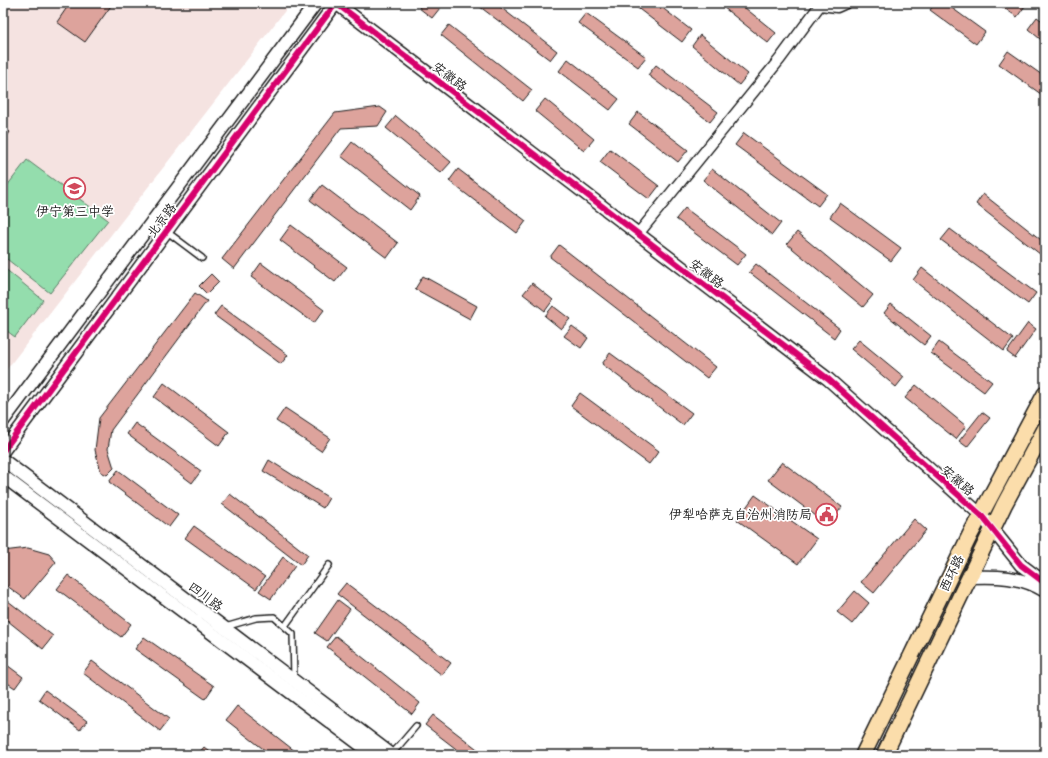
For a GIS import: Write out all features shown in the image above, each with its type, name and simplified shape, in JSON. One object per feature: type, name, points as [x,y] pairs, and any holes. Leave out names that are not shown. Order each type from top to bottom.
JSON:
[{"type":"main road","name":"西环路","points":[[863,755],[981,515],[1045,394]]},
{"type":"main road","name":"西环路","points":[[884,755],[992,530],[1045,429]]},
{"type":"street","name":"北京路","points":[[3,421],[316,3]]},
{"type":"street","name":"北京路","points":[[3,451],[336,3]]},
{"type":"street","name":"安徽路","points":[[336,3],[828,379],[981,515],[1021,565],[1045,583]]},
{"type":"street","points":[[638,234],[780,59],[820,4],[837,7],[846,3]]},
{"type":"street","name":"四川路","points":[[3,460],[392,755]]},
{"type":"street","name":"四川路","points":[[3,476],[374,755]]},
{"type":"street","points":[[970,577],[1001,576],[1034,584],[1045,590]]},
{"type":"lane","points":[[166,231],[202,258]]},
{"type":"lane","points":[[285,626],[329,565]]},
{"type":"lane","points":[[224,627],[256,618],[274,616],[293,634],[294,681]]},
{"type":"lane","points":[[392,755],[416,726]]},
{"type":"shaded area","name":"伊宁第三中学","points":[[3,3],[291,3],[3,374]]},
{"type":"green space","points":[[27,160],[108,220],[50,293],[3,256],[3,191]]},
{"type":"green space","points":[[3,267],[43,300],[15,337],[3,328]]},
{"type":"building","points":[[70,3],[113,3],[85,42],[57,22]]},
{"type":"building","points":[[423,3],[444,3],[432,18],[419,8]]},
{"type":"building","points":[[475,3],[495,3],[557,51],[550,60]]},
{"type":"building","points":[[631,3],[656,3],[691,30],[682,42]]},
{"type":"building","points":[[718,3],[739,3],[776,33],[768,43]]},
{"type":"building","points":[[935,3],[945,3],[985,32],[976,44],[930,10]]},
{"type":"building","points":[[997,3],[1021,3],[1025,6],[1017,17]]},
{"type":"building","points":[[586,13],[646,57],[638,67],[578,23]]},
{"type":"building","points":[[1037,17],[1045,23],[1045,43],[1028,29]]},
{"type":"building","points":[[449,25],[532,90],[523,101],[441,35]]},
{"type":"building","points":[[700,35],[748,74],[739,85],[692,46]]},
{"type":"building","points":[[1008,51],[1045,77],[1045,97],[999,64]]},
{"type":"building","points":[[568,59],[619,99],[610,110],[559,71]]},
{"type":"building","points":[[656,65],[718,112],[710,122],[648,75]]},
{"type":"building","points":[[545,99],[594,139],[584,151],[535,111]]},
{"type":"building","points":[[380,107],[387,112],[378,126],[341,128],[234,269],[222,259],[335,113]]},
{"type":"building","points":[[638,112],[688,150],[678,162],[629,124]]},
{"type":"building","points":[[396,116],[451,162],[441,173],[386,128]]},
{"type":"building","points":[[3,127],[10,132],[3,142]]},
{"type":"building","points":[[744,133],[827,194],[818,206],[735,145]]},
{"type":"building","points":[[352,142],[420,196],[410,210],[341,156]]},
{"type":"building","points":[[610,149],[659,186],[649,199],[600,162]]},
{"type":"building","points":[[458,169],[526,221],[517,233],[449,181]]},
{"type":"building","points":[[712,169],[781,223],[772,235],[703,180]]},
{"type":"building","points":[[322,185],[398,243],[387,258],[310,200]]},
{"type":"building","points":[[983,194],[1045,243],[1045,258],[976,204]]},
{"type":"building","points":[[840,203],[901,248],[891,261],[830,217]]},
{"type":"building","points":[[685,208],[746,254],[737,265],[676,219]]},
{"type":"building","points":[[291,225],[347,267],[335,282],[280,240]]},
{"type":"building","points":[[950,229],[1036,293],[1028,304],[941,240]]},
{"type":"building","points":[[797,232],[873,295],[863,307],[787,244]]},
{"type":"building","points":[[559,245],[716,367],[707,378],[550,257]]},
{"type":"building","points":[[261,263],[324,310],[314,323],[251,277]]},
{"type":"building","points":[[756,264],[840,329],[834,338],[749,272]]},
{"type":"building","points":[[922,268],[1013,339],[1004,351],[913,280]]},
{"type":"building","points":[[211,274],[219,282],[207,294],[199,286]]},
{"type":"building","points":[[423,276],[477,306],[470,319],[415,289]]},
{"type":"building","points":[[532,283],[553,300],[545,311],[523,294]]},
{"type":"building","points":[[195,293],[207,301],[111,430],[108,449],[114,468],[107,475],[101,472],[95,450],[99,418]]},
{"type":"building","points":[[891,304],[931,336],[924,345],[884,313]]},
{"type":"building","points":[[221,306],[288,355],[281,364],[214,315]]},
{"type":"building","points":[[553,306],[570,319],[561,329],[545,316]]},
{"type":"building","points":[[1028,323],[1036,329],[1015,358],[1007,352]]},
{"type":"building","points":[[572,326],[588,338],[581,348],[564,336]]},
{"type":"building","points":[[859,340],[904,377],[896,387],[851,349]]},
{"type":"building","points":[[939,342],[992,382],[984,392],[931,353]]},
{"type":"building","points":[[610,353],[692,413],[683,425],[602,364]]},
{"type":"building","points":[[164,383],[229,432],[219,446],[154,397]]},
{"type":"building","points":[[916,385],[966,426],[956,439],[905,398]]},
{"type":"building","points":[[580,393],[659,451],[649,464],[571,406]]},
{"type":"building","points":[[285,408],[330,438],[321,451],[276,421]]},
{"type":"building","points":[[982,412],[990,418],[967,447],[959,441]]},
{"type":"building","points":[[135,423],[201,471],[192,483],[127,434]]},
{"type":"building","points":[[269,460],[329,498],[323,508],[263,471]]},
{"type":"building","points":[[782,462],[842,507],[828,525],[768,480]]},
{"type":"building","points":[[118,470],[178,515],[169,527],[109,482]]},
{"type":"building","points":[[230,494],[308,555],[301,565],[222,504]]},
{"type":"building","points":[[755,495],[817,539],[798,564],[737,520]]},
{"type":"building","points":[[914,519],[926,530],[874,593],[861,582]]},
{"type":"building","points":[[194,526],[265,577],[256,589],[185,538]]},
{"type":"building","points":[[28,548],[49,554],[56,562],[25,599],[3,583],[3,551]]},
{"type":"building","points":[[283,557],[295,566],[271,599],[259,591]]},
{"type":"building","points":[[68,575],[131,624],[121,637],[57,589]]},
{"type":"building","points":[[346,583],[451,663],[442,675],[337,594]]},
{"type":"building","points":[[855,591],[869,603],[852,624],[837,612]]},
{"type":"building","points":[[3,597],[53,636],[43,649],[3,617]]},
{"type":"building","points":[[338,600],[350,609],[327,641],[315,633]]},
{"type":"building","points":[[336,636],[420,703],[412,714],[327,647]]},
{"type":"building","points":[[144,637],[214,686],[205,699],[135,649]]},
{"type":"building","points":[[92,661],[169,719],[160,731],[83,673]]},
{"type":"building","points":[[3,662],[23,677],[15,688],[3,680]]},
{"type":"building","points":[[45,690],[87,721],[80,730],[39,699]]},
{"type":"building","points":[[237,706],[300,755],[271,755],[226,720]]},
{"type":"building","points":[[433,715],[485,755],[464,755],[425,725]]},
{"type":"building","points":[[204,747],[214,755],[197,755]]},
{"type":"cycle path","points":[[336,3],[828,379],[981,515],[1021,565],[1045,583]]},
{"type":"cycle path","points":[[3,451],[336,3]]},
{"type":"place","name":"伊宁第三中学","points":[[75,189]]},
{"type":"place","name":"伊犁哈萨克自治州消防局","points":[[827,514]]}]
